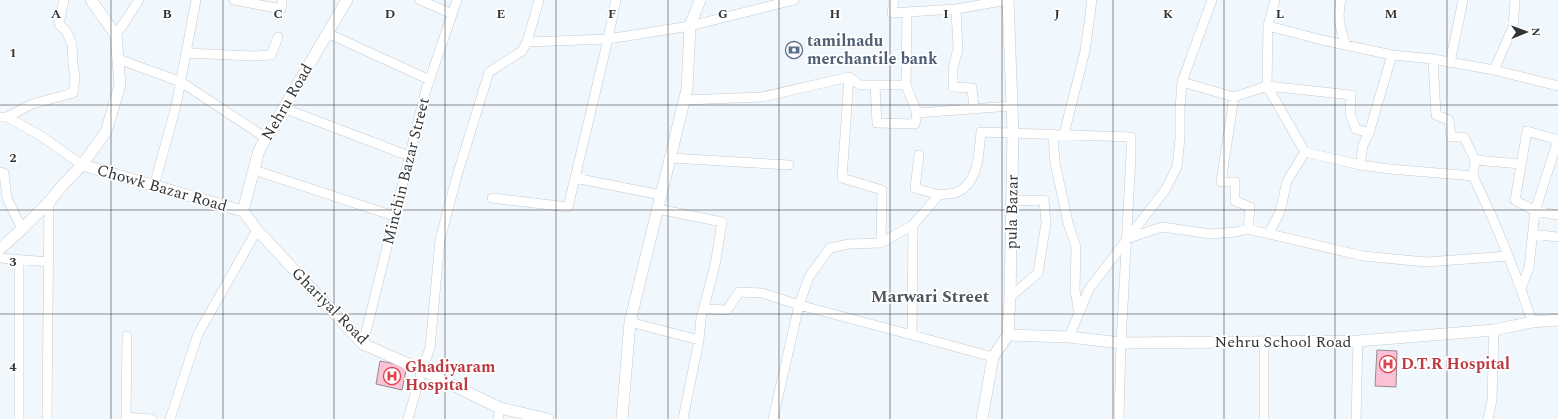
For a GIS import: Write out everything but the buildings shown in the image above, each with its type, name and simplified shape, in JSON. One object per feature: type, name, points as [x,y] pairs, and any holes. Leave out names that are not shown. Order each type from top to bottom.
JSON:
[{"type":"street","points":[[4,117],[32,104],[73,93],[76,77],[73,64],[72,44],[66,31],[59,24],[64,0]]},
{"type":"street","points":[[48,262],[19,261],[0,249],[49,202],[82,164],[106,132],[120,85],[116,35],[91,0]]},
{"type":"street","points":[[116,35],[139,0]]},
{"type":"street","points":[[154,186],[176,106],[196,0]]},
{"type":"street","points":[[234,0],[281,9],[282,0]]},
{"type":"street","name":"Nehru Road","points":[[242,211],[259,150],[347,0]]},
{"type":"street","points":[[420,0],[452,14]]},
{"type":"street","name":"Minchin Bazar Street","points":[[363,344],[425,93],[457,0]]},
{"type":"street","points":[[408,419],[430,348],[440,240],[456,179],[489,72],[522,51],[527,42],[539,0]]},
{"type":"street","points":[[492,198],[568,207],[616,0]]},
{"type":"street","points":[[622,419],[630,322],[687,89],[690,26],[700,0]]},
{"type":"street","points":[[527,42],[608,38],[690,26],[794,0]]},
{"type":"street","points":[[894,0],[892,13],[956,9],[1008,0]]},
{"type":"street","name":"pula Bazar","points":[[1008,0],[1013,132],[1008,335]]},
{"type":"street","points":[[1064,134],[1085,51],[1092,0]]},
{"type":"street","points":[[1069,337],[1089,289],[1165,190],[1177,167],[1180,138],[1182,82],[1212,0]]},
{"type":"street","points":[[1276,0],[1268,26],[1267,86],[1305,152],[1360,165],[1473,176]]},
{"type":"street","points":[[1341,0],[1338,12],[1340,31],[1346,45]]},
{"type":"street","points":[[1450,63],[1463,0]]},
{"type":"street","points":[[1494,70],[1513,27],[1515,0]]},
{"type":"street","points":[[956,9],[958,48],[953,68],[953,87],[972,88],[974,109]]},
{"type":"street","points":[[875,85],[877,123],[915,124],[917,113],[906,85],[907,12]]},
{"type":"street","points":[[1268,26],[1392,55],[1433,59],[1494,70],[1558,86]]},
{"type":"street","points":[[327,33],[430,80]]},
{"type":"street","points":[[186,53],[252,56],[271,55],[278,37]]},
{"type":"street","points":[[1360,165],[1363,145],[1369,133],[1392,55]]},
{"type":"street","points":[[118,59],[181,82],[266,138]]},
{"type":"street","points":[[1433,59],[1436,115],[1449,120],[1451,137],[1464,137],[1475,160],[1473,176],[1492,217],[1521,288],[1532,322]]},
{"type":"street","points":[[684,100],[762,97],[849,77],[860,85],[906,85]]},
{"type":"street","points":[[849,77],[842,178],[882,190],[881,243]]},
{"type":"street","points":[[1182,82],[1234,97],[1267,86],[1351,95],[1350,114],[1356,128],[1369,133]]},
{"type":"street","points":[[1234,97],[1221,182],[1235,182],[1236,201],[1250,207],[1248,229]]},
{"type":"street","points":[[917,113],[1011,106]]},
{"type":"street","points":[[283,108],[409,156]]},
{"type":"street","points":[[4,117],[41,136],[82,164]]},
{"type":"street","points":[[919,155],[915,188],[939,195],[956,193],[969,183],[978,163],[981,132],[1130,137],[1119,419]]},
{"type":"street","points":[[1521,288],[1529,268],[1535,211],[1558,140],[1527,132],[1515,200],[1535,211],[1558,215]]},
{"type":"street","points":[[1053,134],[1055,163],[1068,223],[1076,247],[1075,290],[1079,313]]},
{"type":"street","points":[[1269,233],[1280,212],[1288,181],[1305,152]]},
{"type":"street","points":[[671,158],[789,165]]},
{"type":"street","points":[[1475,160],[1521,164]]},
{"type":"street","name":"Chowk Bazar Road","points":[[82,164],[242,211]]},
{"type":"street","points":[[254,170],[394,216]]},
{"type":"street","points":[[0,172],[4,173],[7,198],[22,229]]},
{"type":"street","points":[[575,178],[661,195]]},
{"type":"street","points":[[773,419],[799,305],[809,277],[830,248],[849,244],[881,243],[914,225],[939,195]]},
{"type":"street","points":[[1010,297],[1038,273],[1046,223],[1044,200],[1012,201]]},
{"type":"street","points":[[47,419],[49,202]]},
{"type":"street","points":[[658,209],[722,222],[715,266],[704,309],[700,340],[683,419]]},
{"type":"street","name":"Ghariyal Road","points":[[242,211],[257,230],[363,344],[422,370],[499,414],[548,419]]},
{"type":"street","points":[[912,335],[914,225]]},
{"type":"street","points":[[1126,239],[1162,227],[1211,234],[1236,232],[1248,229],[1363,256],[1418,262],[1508,256]]},
{"type":"street","points":[[170,419],[198,334],[257,230]]},
{"type":"street","points":[[1532,234],[1558,237]]},
{"type":"street","points":[[19,261],[19,419]]},
{"type":"street","points":[[704,309],[727,310],[739,292],[762,293],[799,305],[993,357]]},
{"type":"street","name":"Nehru School Road","points":[[1008,335],[1069,337],[1121,342],[1358,341],[1494,330],[1532,322],[1558,320]]},
{"type":"street","points":[[630,322],[700,340]]},
{"type":"street","points":[[1488,419],[1492,400],[1494,330]]},
{"type":"street","points":[[982,419],[993,357],[1008,335]]},
{"type":"street","points":[[127,336],[126,418],[152,419]]},
{"type":"street","points":[[1356,419],[1358,341]]},
{"type":"street","points":[[1264,342],[1264,419]]},
{"type":"place","name":"tamilnadu merchantile bank","points":[[794,50]]},
{"type":"place","name":"D.T.R Hospital","points":[[1388,364]]},
{"type":"place","name":"Ghadiyaram Hospital","points":[[392,376]]},
{"type":"district","name":"Marwari Street","points":[[930,297]]}]
